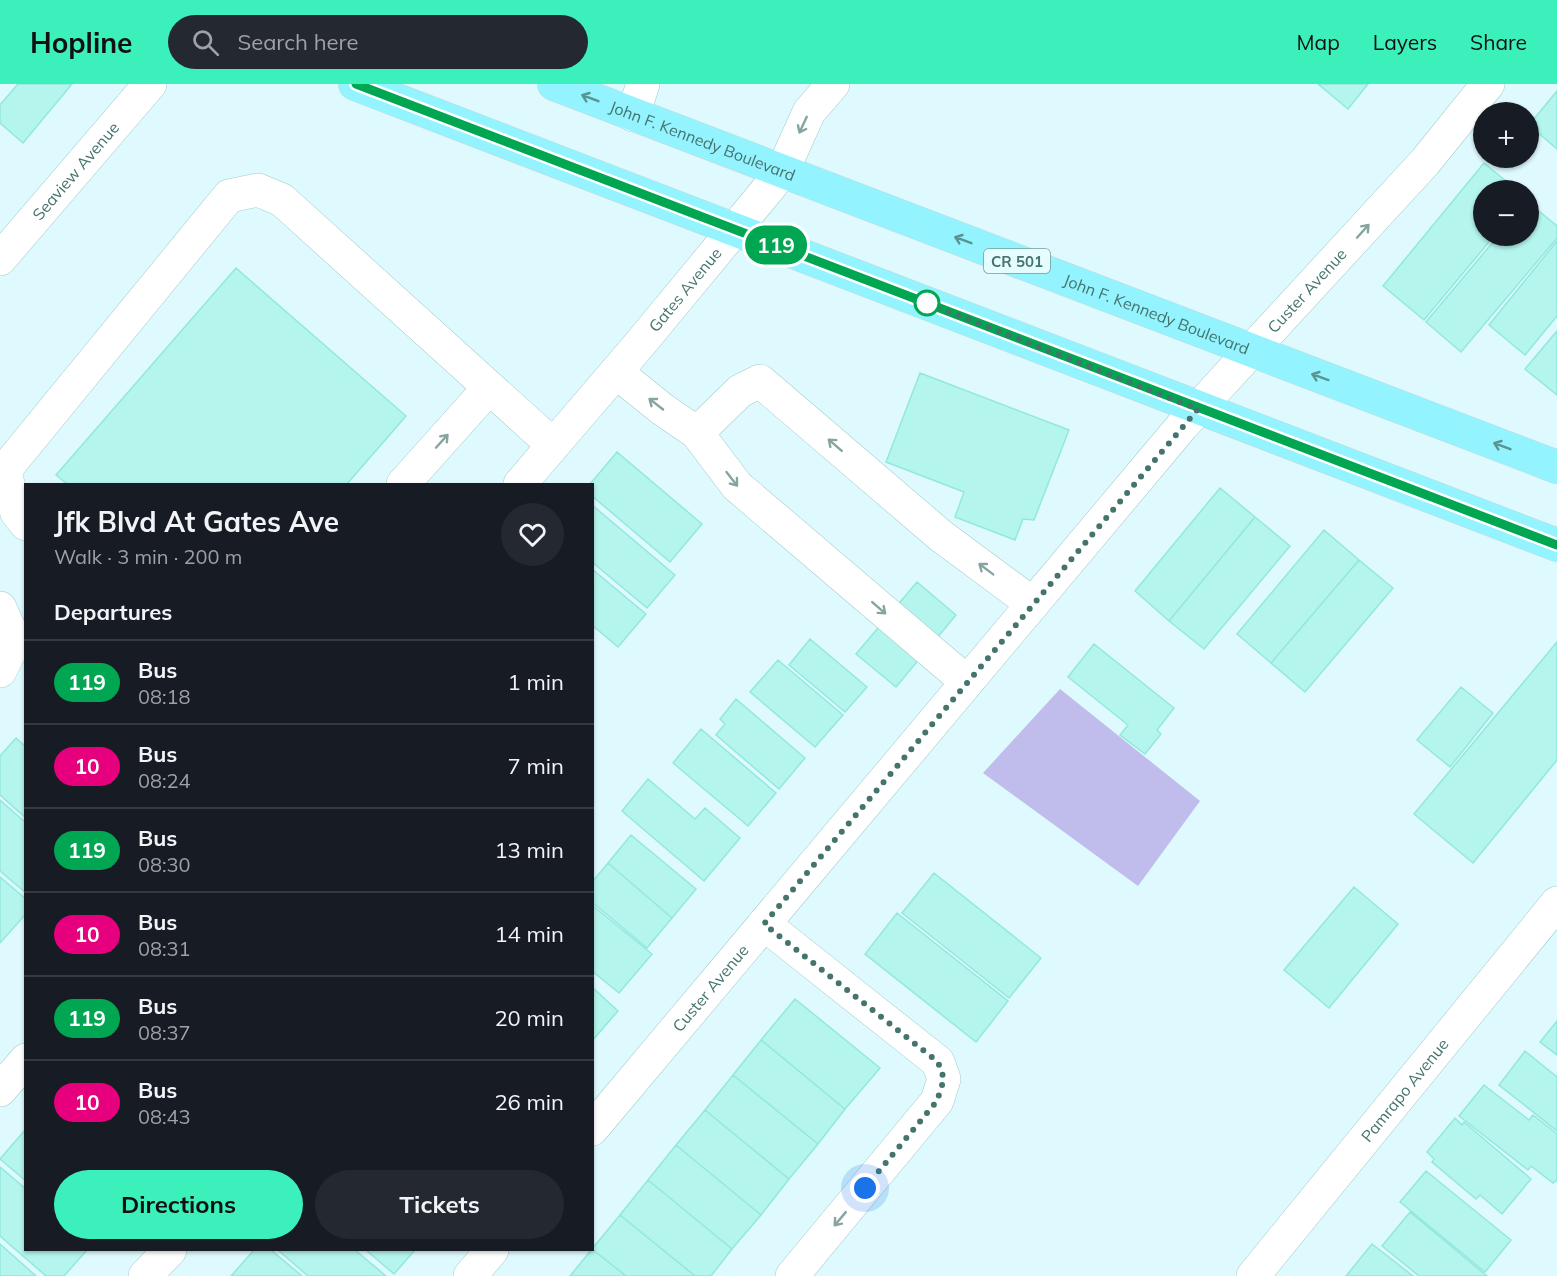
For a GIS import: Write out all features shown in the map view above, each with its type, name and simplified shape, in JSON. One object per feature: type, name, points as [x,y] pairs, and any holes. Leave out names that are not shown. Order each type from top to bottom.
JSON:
[{"type":"main road","points":[[356,84],[1557,545]]},
{"type":"main road","name":"John F. Kennedy Boulevard","points":[[554,84],[1557,467]]},
{"type":"street","name":"Seaview Avenue","points":[[0,259],[150,84]]},
{"type":"street","points":[[633,115],[643,84]]},
{"type":"street","name":"Gates Avenue","points":[[521,483],[782,171],[809,112],[833,84]]},
{"type":"street","name":"Custer Avenue","points":[[594,1127],[1198,409],[1253,352],[1425,162],[1488,84]]},
{"type":"street","points":[[24,522],[17,513],[2,469],[229,196],[258,189],[282,200],[553,445]]},
{"type":"street","points":[[616,372],[662,409],[697,433],[737,486],[967,682]]},
{"type":"street","points":[[697,433],[740,391],[760,381],[941,536],[1033,604]]},
{"type":"street","points":[[404,483],[489,388]]},
{"type":"street","points":[[0,608],[15,641],[0,671]]},
{"type":"street","name":"Pamrapo Avenue","points":[[1253,1276],[1557,903]]},
{"type":"street","points":[[764,924],[938,1062],[944,1079],[937,1101],[792,1276]]},
{"type":"street","points":[[0,1090],[24,1062]]},
{"type":"street","points":[[145,1276],[169,1251]]},
{"type":"street","points":[[470,1276],[491,1251]]},
{"type":"shaded area","points":[[1060,689],[1200,801],[1138,886],[983,773]]},
{"type":"building","points":[[18,84],[72,84],[23,143],[0,123],[0,105]]},
{"type":"building","points":[[1318,84],[1368,84],[1348,109]]},
{"type":"building","points":[[1557,91],[1557,149],[1539,134],[1539,113]]},
{"type":"building","points":[[1480,168],[1490,168],[1505,180],[1473,180],[1473,246],[1486,246],[1424,320],[1383,286]]},
{"type":"building","points":[[1539,211],[1557,226],[1557,238],[1461,352],[1426,322],[1490,246],[1539,246]]},
{"type":"building","points":[[1557,241],[1557,316],[1525,355],[1489,325]]},
{"type":"building","points":[[236,268],[406,416],[348,483],[66,483],[56,475]]},
{"type":"building","points":[[1557,331],[1557,395],[1525,369]]},
{"type":"building","points":[[920,373],[1069,430],[1034,520],[1023,519],[1015,540],[955,517],[964,492],[886,462]]},
{"type":"building","points":[[617,452],[702,524],[670,562],[594,498],[594,483],[591,483]]},
{"type":"building","points":[[1220,488],[1255,517],[1169,621],[1135,591]]},
{"type":"building","points":[[594,507],[675,575],[647,608],[594,564]]},
{"type":"building","points":[[1255,517],[1290,546],[1204,649],[1169,621]]},
{"type":"building","points":[[1324,530],[1359,560],[1271,663],[1237,634]]},
{"type":"building","points":[[1359,560],[1393,588],[1305,692],[1271,663]]},
{"type":"building","points":[[594,571],[646,614],[618,647],[594,627]]},
{"type":"building","points":[[917,582],[956,615],[896,687],[856,654]]},
{"type":"building","points":[[810,639],[867,687],[845,712],[789,665]]},
{"type":"building","points":[[1557,642],[1557,760],[1473,863],[1414,814]]},
{"type":"building","points":[[1094,644],[1174,708],[1157,730],[1161,734],[1145,754],[1120,735],[1128,725],[1068,677]]},
{"type":"building","points":[[778,660],[843,715],[815,747],[750,692]]},
{"type":"building","points":[[1461,687],[1493,713],[1450,767],[1417,740]]},
{"type":"building","points":[[736,699],[805,758],[779,789],[716,735],[725,724],[720,719]]},
{"type":"building","points":[[701,729],[776,793],[748,826],[673,763]]},
{"type":"building","points":[[16,738],[24,745],[24,816],[0,795],[0,756]]},
{"type":"building","points":[[648,779],[695,819],[705,808],[740,838],[704,881],[622,811]]},
{"type":"building","points":[[0,800],[24,821],[24,891],[0,871]]},
{"type":"building","points":[[631,835],[696,889],[672,918],[608,863]]},
{"type":"building","points":[[608,863],[672,918],[647,948],[594,904],[594,880]]},
{"type":"building","points":[[934,873],[1041,958],[1009,998],[902,913]]},
{"type":"building","points":[[0,877],[24,897],[24,916],[0,943]]},
{"type":"building","points":[[1354,887],[1398,924],[1329,1008],[1284,970]]},
{"type":"building","points":[[594,907],[652,954],[619,993],[594,973]]},
{"type":"building","points":[[897,913],[1008,1001],[976,1042],[865,954]]},
{"type":"building","points":[[594,989],[618,1011],[594,1039]]},
{"type":"building","points":[[795,999],[880,1068],[845,1109],[761,1040]]},
{"type":"building","points":[[1557,1021],[1557,1055],[1540,1042]]},
{"type":"building","points":[[761,1040],[845,1109],[818,1144],[733,1075]]},
{"type":"building","points":[[1525,1051],[1557,1077],[1557,1131],[1499,1085]]},
{"type":"building","points":[[733,1075],[818,1144],[789,1179],[705,1110]]},
{"type":"building","points":[[1484,1085],[1529,1120],[1533,1115],[1557,1134],[1557,1180],[1553,1183],[1531,1166],[1528,1170],[1459,1116]]},
{"type":"building","points":[[705,1110],[789,1179],[761,1215],[676,1145]]},
{"type":"building","points":[[1455,1118],[1462,1125],[1464,1122],[1531,1179],[1502,1214],[1480,1195],[1476,1199],[1432,1162],[1434,1159],[1427,1152]]},
{"type":"building","points":[[24,1131],[24,1179],[0,1159]]},
{"type":"building","points":[[676,1145],[761,1215],[732,1249],[648,1180]]},
{"type":"building","points":[[0,1167],[24,1187],[24,1251],[86,1251],[64,1276],[46,1276],[0,1236]]},
{"type":"building","points":[[1426,1171],[1511,1240],[1485,1272],[1400,1202]]},
{"type":"building","points":[[648,1180],[732,1249],[711,1276],[695,1276],[620,1215]]},
{"type":"building","points":[[1410,1212],[1487,1276],[1419,1276],[1382,1246]]},
{"type":"building","points":[[620,1215],[695,1276],[626,1276],[594,1251],[594,1247]]},
{"type":"building","points":[[0,1244],[36,1276],[0,1276]]},
{"type":"building","points":[[1372,1244],[1413,1276],[1346,1276]]},
{"type":"building","points":[[253,1251],[272,1251],[302,1276],[231,1276]]},
{"type":"building","points":[[279,1251],[356,1251],[386,1276],[308,1276]]},
{"type":"building","points":[[367,1251],[414,1251],[394,1274]]},
{"type":"building","points":[[590,1251],[594,1251],[626,1276],[570,1276]]},
{"type":"bus line","name":"119","points":[[356,84],[1557,545]]},
{"type":"route","points":[[865,1188],[937,1101],[944,1079],[938,1062],[764,924],[1198,409],[921,301],[927,303]]}]
